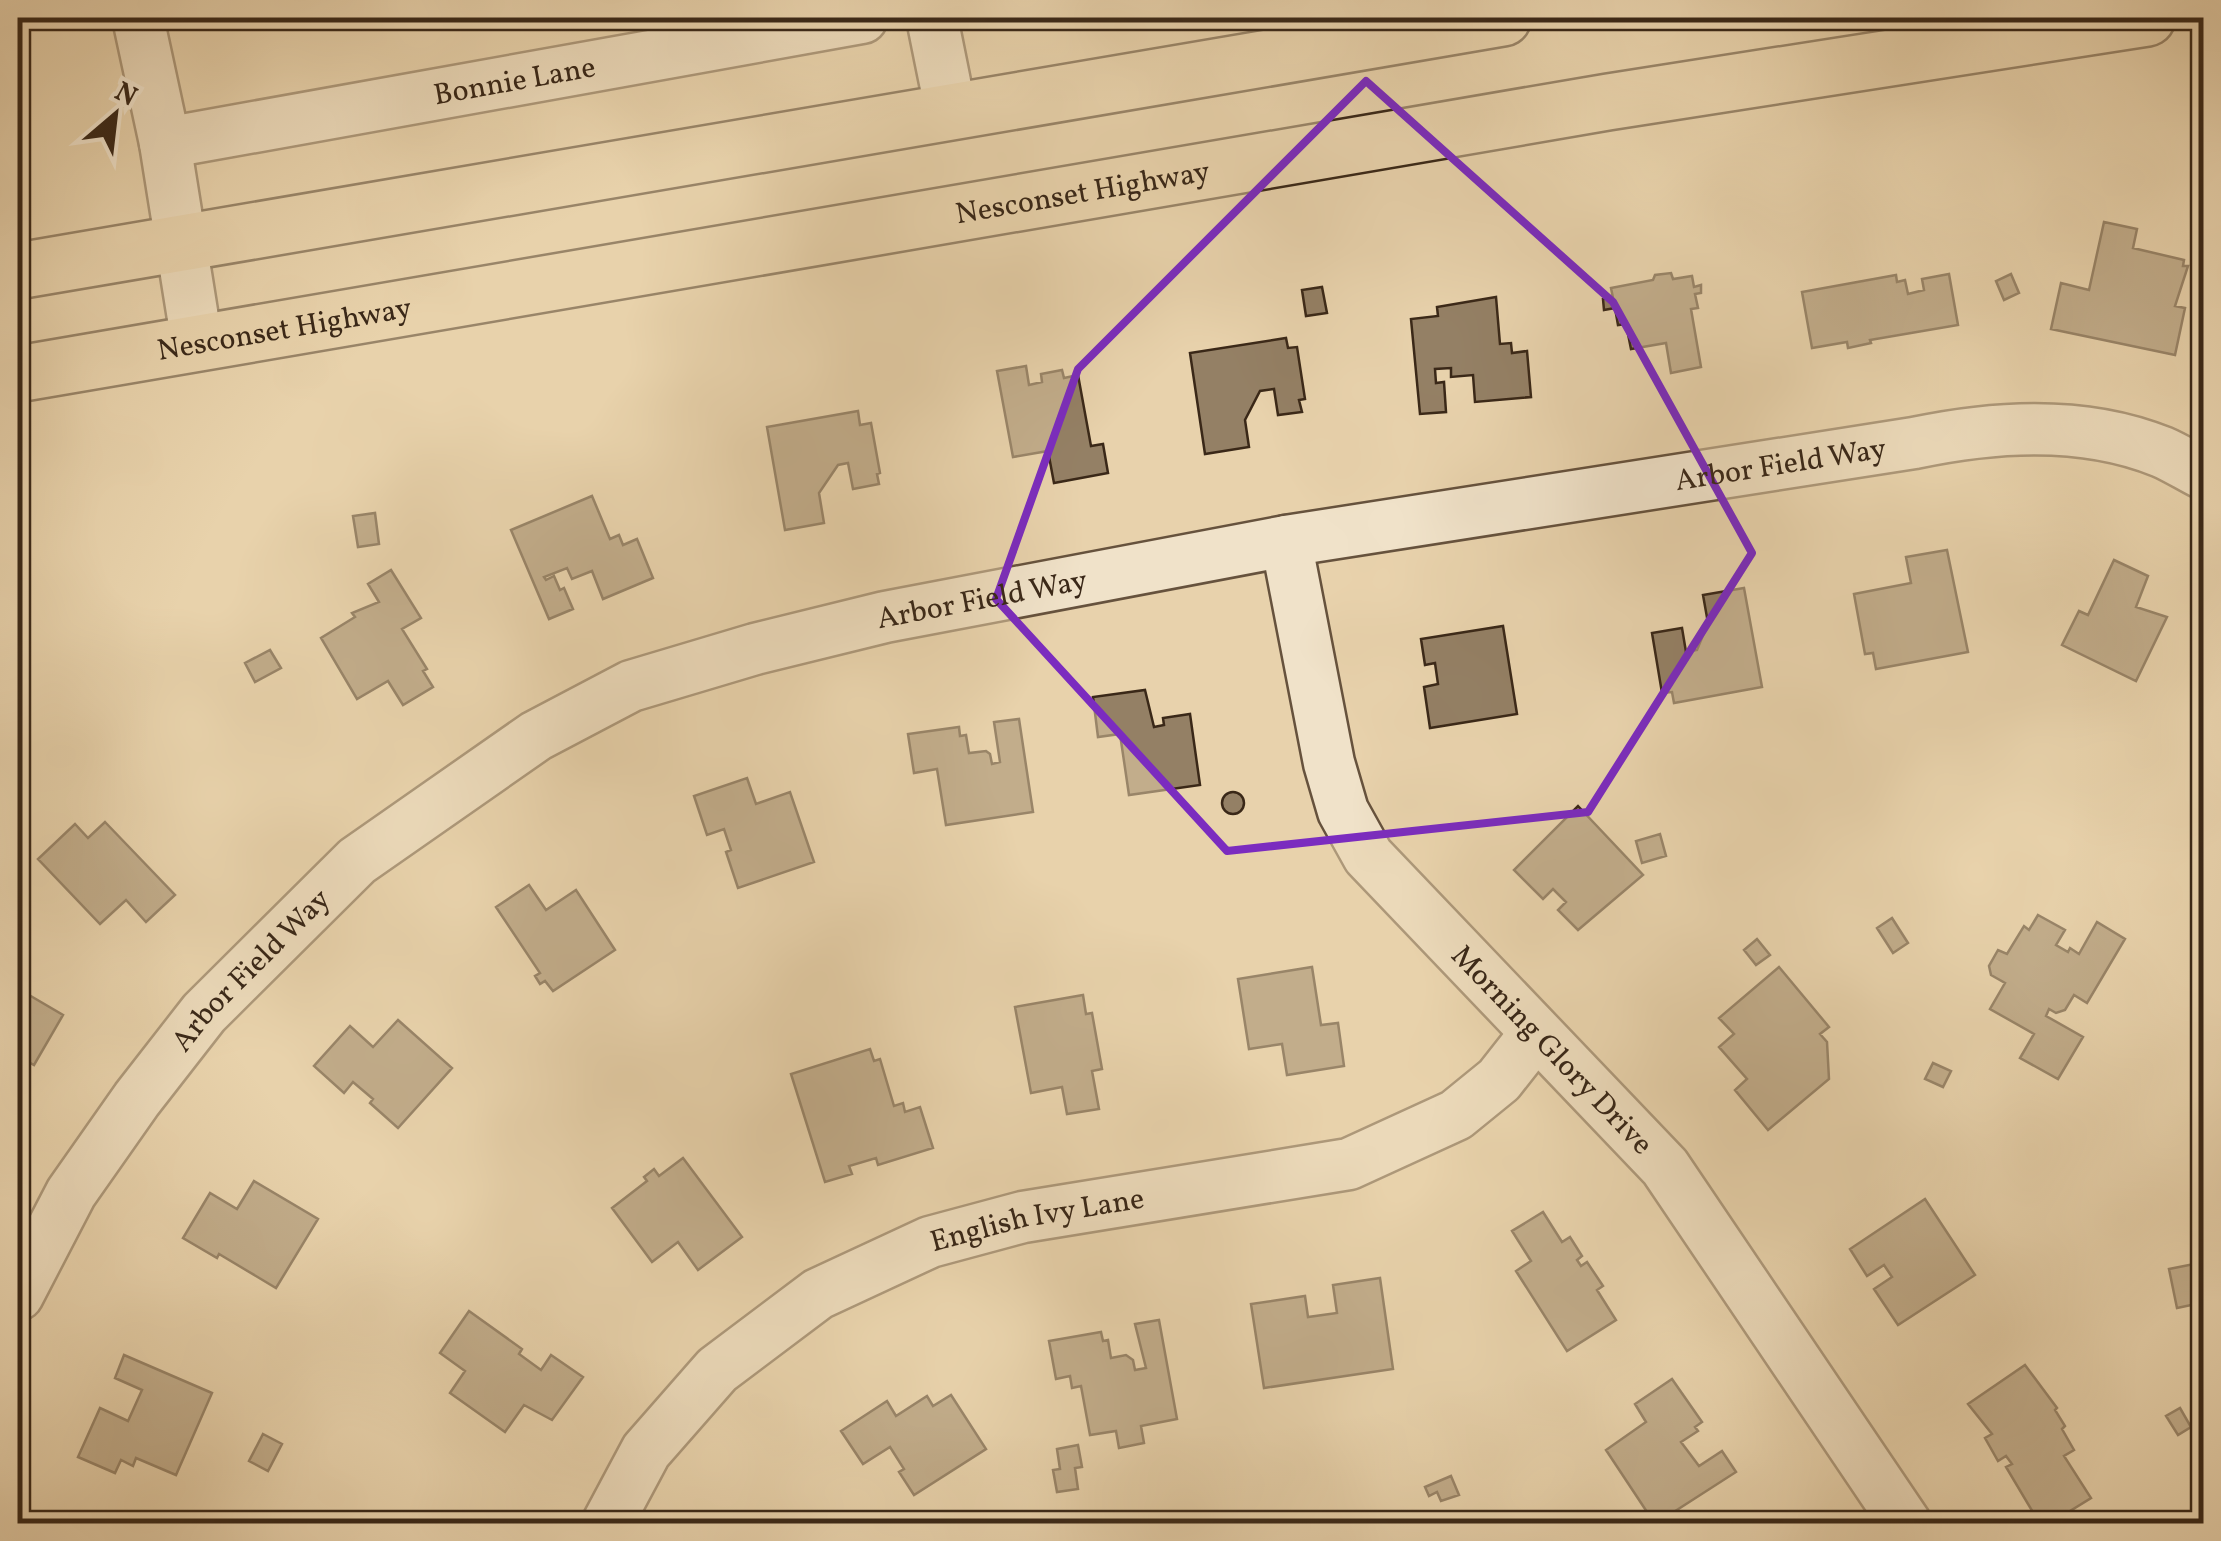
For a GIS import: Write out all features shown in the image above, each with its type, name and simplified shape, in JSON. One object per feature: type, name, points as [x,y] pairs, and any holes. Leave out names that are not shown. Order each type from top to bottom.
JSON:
[{"type":"highway","points":[[18,271],[1503,18]]},
{"type":"highway","name":"Nesconset Highway","points":[[18,374],[1588,105],[2146,18]]},
{"type":"street","points":[[138,18],[165,143],[198,343]]},
{"type":"street","name":"Bonnie Lane","points":[[165,143],[862,18]]},
{"type":"street","points":[[932,18],[951,112]]},
{"type":"street","name":"Arbor Field Way","points":[[18,1295],[71,1194],[204,1013],[357,861],[536,736],[631,686],[755,649],[884,617],[1286,540],[1914,443],[1972,430],[2065,429],[2162,452],[2204,474]]},
{"type":"street","name":"Morning Glory Drive","points":[[1286,540],[1328,764],[1343,811],[1368,856],[1665,1167],[1906,1524]]},
{"type":"street","name":"English Ivy Lane","points":[[607,1524],[646,1451],[717,1370],[818,1294],[930,1242],[1023,1217],[1349,1164],[1456,1115],[1499,1080],[1536,1033]]},
{"type":"highlighted area","points":[[1366,81],[1613,302],[1752,553],[1588,812],[1227,851],[996,599],[1078,369]]},
{"type":"building","points":[[2104,222],[2137,229],[2133,248],[2184,260],[2183,266],[2188,266],[2175,306],[2185,308],[2175,355],[2051,329],[2061,283],[2089,290]]},
{"type":"building","points":[[1671,273],[1673,279],[1692,276],[1694,287],[1701,285],[1701,293],[1695,294],[1698,308],[1691,309],[1701,367],[1671,373],[1666,343],[1631,349],[1626,324],[1618,325],[1615,308],[1604,310],[1603,299],[1613,298],[1611,288]]},
{"type":"building","points":[[1949,274],[1958,325],[1870,340],[1871,343],[1848,348],[1847,342],[1812,348],[1802,292],[1896,275],[1897,282],[1905,280],[1908,294],[1924,290],[1922,279]]},
{"type":"building","points":[[2011,274],[2019,293],[2004,300],[1996,281]]},
{"type":"building","points":[[1322,287],[1327,313],[1306,316],[1302,290]]},
{"type":"building","points":[[1496,297],[1500,344],[1511,343],[1512,353],[1527,351],[1531,397],[1475,402],[1473,375],[1451,377],[1451,368],[1435,369],[1436,383],[1444,382],[1446,412],[1420,414],[1411,319],[1438,316],[1437,307]]},
{"type":"building","points":[[1286,338],[1288,348],[1297,347],[1305,399],[1299,400],[1302,412],[1278,415],[1274,389],[1260,391],[1245,420],[1249,447],[1205,454],[1190,353]]},
{"type":"building","points":[[1026,366],[1029,385],[1042,382],[1041,374],[1062,370],[1064,378],[1078,375],[1091,446],[1103,444],[1108,473],[1054,483],[1048,451],[1013,457],[997,371]]},
{"type":"building","points":[[858,411],[860,425],[871,423],[879,484],[853,489],[848,463],[838,465],[819,493],[824,523],[785,530],[767,427]]},
{"type":"building","points":[[592,496],[610,539],[619,535],[623,545],[637,539],[653,578],[603,599],[592,571],[572,579],[567,568],[544,577],[546,580],[554,576],[573,609],[549,619],[511,530]]},
{"type":"building","points":[[375,513],[379,544],[358,547],[353,516]]},
{"type":"building","points":[[1947,550],[1968,652],[1876,669],[1873,653],[1865,654],[1854,594],[1911,583],[1906,557]]},
{"type":"building","points":[[2114,560],[2148,576],[2136,607],[2167,617],[2136,681],[2062,645],[2079,611],[2088,615]]},
{"type":"building","points":[[391,570],[421,618],[402,629],[427,669],[423,671],[433,687],[403,705],[388,681],[357,699],[321,638],[355,617],[352,613],[379,602],[368,584]]},
{"type":"building","points":[[1744,588],[1762,687],[1674,703],[1672,692],[1662,693],[1652,633],[1682,628],[1686,652],[1697,650],[1708,623],[1703,595]]},
{"type":"building","points":[[1503,626],[1517,714],[1430,728],[1424,687],[1438,684],[1435,663],[1425,665],[1421,639]]},
{"type":"building","points":[[270,650],[281,668],[255,682],[245,663]]},
{"type":"building","points":[[1145,690],[1154,727],[1164,725],[1163,718],[1190,714],[1200,785],[1129,795],[1120,734],[1098,737],[1093,697]]},
{"type":"building","points":[[1019,719],[1033,812],[946,825],[937,769],[914,773],[908,734],[959,727],[960,736],[966,735],[969,753],[986,751],[992,764],[1000,762],[994,722]]},
{"type":"building","points":[[747,778],[756,804],[790,792],[814,862],[738,888],[726,852],[731,850],[724,829],[707,835],[694,796]]},
{"type":"building","points":[[1233,792],[1241,795],[1241,811],[1233,814],[1225,811],[1222,803],[1225,795]]},
{"type":"building","points":[[1578,806],[1643,875],[1578,930],[1558,910],[1566,902],[1553,889],[1543,899],[1514,870]]},
{"type":"building","points":[[105,822],[175,895],[146,922],[126,900],[100,924],[38,859],[75,824],[88,838]]},
{"type":"building","points":[[1660,834],[1666,856],[1642,863],[1636,841]]},
{"type":"building","points":[[529,885],[546,910],[576,890],[615,950],[553,991],[545,981],[540,984],[535,976],[540,973],[496,907]]},
{"type":"building","points":[[2038,915],[2065,930],[2056,945],[2068,952],[2070,948],[2079,954],[2097,922],[2125,939],[2087,1003],[2074,995],[2065,1010],[2056,1013],[2049,1009],[2046,1016],[2083,1037],[2058,1079],[2020,1058],[2034,1034],[1990,1009],[2005,983],[1991,975],[1989,966],[1998,950],[2007,954],[2024,926],[2029,930]]},
{"type":"building","points":[[1892,918],[1908,943],[1893,953],[1877,928]]},
{"type":"building","points":[[1757,939],[1770,955],[1756,965],[1744,950]]},
{"type":"building","points":[[1312,967],[1321,1025],[1338,1023],[1344,1066],[1287,1075],[1282,1044],[1249,1049],[1238,979]]},
{"type":"building","points":[[1779,967],[1829,1027],[1820,1034],[1827,1042],[1829,1079],[1768,1130],[1735,1090],[1747,1079],[1719,1047],[1734,1034],[1719,1018]]},
{"type":"building","points":[[29,995],[63,1015],[34,1065],[18,1056],[18,1006],[22,1008]]},
{"type":"building","points":[[1083,995],[1086,1014],[1092,1013],[1102,1069],[1092,1071],[1099,1109],[1067,1114],[1062,1087],[1031,1093],[1015,1007]]},
{"type":"building","points":[[398,1020],[452,1068],[398,1128],[353,1082],[344,1093],[314,1066],[350,1026],[373,1047]]},
{"type":"building","points":[[870,1049],[874,1061],[880,1059],[894,1106],[903,1103],[905,1112],[920,1107],[933,1148],[878,1165],[876,1158],[849,1166],[852,1174],[825,1182],[791,1074]]},
{"type":"building","points":[[1933,1063],[1951,1071],[1943,1087],[1925,1079]]},
{"type":"building","points":[[683,1158],[742,1237],[698,1270],[678,1242],[652,1262],[612,1208],[647,1181],[644,1177],[654,1169],[659,1176]]},
{"type":"building","points":[[254,1181],[318,1219],[276,1288],[183,1238],[210,1193],[237,1209]]},
{"type":"building","points":[[1925,1199],[1975,1275],[1898,1325],[1874,1289],[1892,1277],[1884,1265],[1867,1276],[1850,1249]]},
{"type":"building","points":[[1543,1212],[1562,1242],[1570,1237],[1582,1256],[1577,1260],[1581,1266],[1587,1262],[1603,1286],[1597,1290],[1616,1320],[1567,1351],[1516,1271],[1531,1261],[1512,1231]]},
{"type":"building","points":[[2204,1262],[2204,1314],[2198,1314],[2196,1304],[2177,1308],[2169,1269]]},
{"type":"building","points":[[1380,1278],[1393,1369],[1264,1388],[1251,1304],[1305,1296],[1308,1317],[1337,1313],[1333,1285]]},
{"type":"building","points":[[469,1311],[522,1349],[519,1354],[541,1370],[551,1355],[583,1377],[552,1420],[524,1405],[505,1432],[450,1393],[465,1371],[440,1353]]},
{"type":"building","points":[[1159,1320],[1177,1419],[1141,1426],[1144,1443],[1119,1448],[1116,1431],[1090,1435],[1081,1386],[1072,1388],[1070,1376],[1056,1379],[1049,1341],[1101,1332],[1103,1341],[1108,1340],[1111,1358],[1126,1355],[1133,1360],[1135,1370],[1146,1368],[1135,1324]]},
{"type":"building","points":[[124,1355],[212,1393],[176,1475],[136,1458],[133,1466],[121,1460],[115,1473],[78,1457],[100,1408],[128,1421],[142,1390],[115,1378]]},
{"type":"building","points":[[2025,1365],[2057,1408],[2065,1426],[2062,1429],[2074,1450],[2064,1456],[2091,1498],[2049,1524],[2040,1524],[2006,1467],[2012,1464],[2006,1456],[1998,1461],[1985,1438],[1992,1434],[1968,1404]]},
{"type":"building","points":[[1672,1379],[1702,1422],[1695,1427],[1698,1431],[1681,1442],[1699,1466],[1722,1451],[1736,1472],[1655,1524],[1606,1450],[1646,1422],[1635,1404]]},
{"type":"building","points":[[951,1395],[986,1449],[914,1495],[899,1472],[904,1469],[890,1447],[863,1464],[841,1431],[887,1401],[896,1416],[927,1396],[933,1406]]},
{"type":"building","points":[[2180,1408],[2191,1427],[2178,1435],[2166,1416]]},
{"type":"building","points":[[263,1434],[282,1444],[268,1471],[249,1461]]},
{"type":"building","points":[[1078,1445],[1082,1467],[1075,1468],[1078,1489],[1057,1492],[1053,1470],[1060,1469],[1057,1449]]},
{"type":"building","points":[[1451,1476],[1459,1495],[1441,1501],[1437,1492],[1429,1496],[1425,1487]]}]
